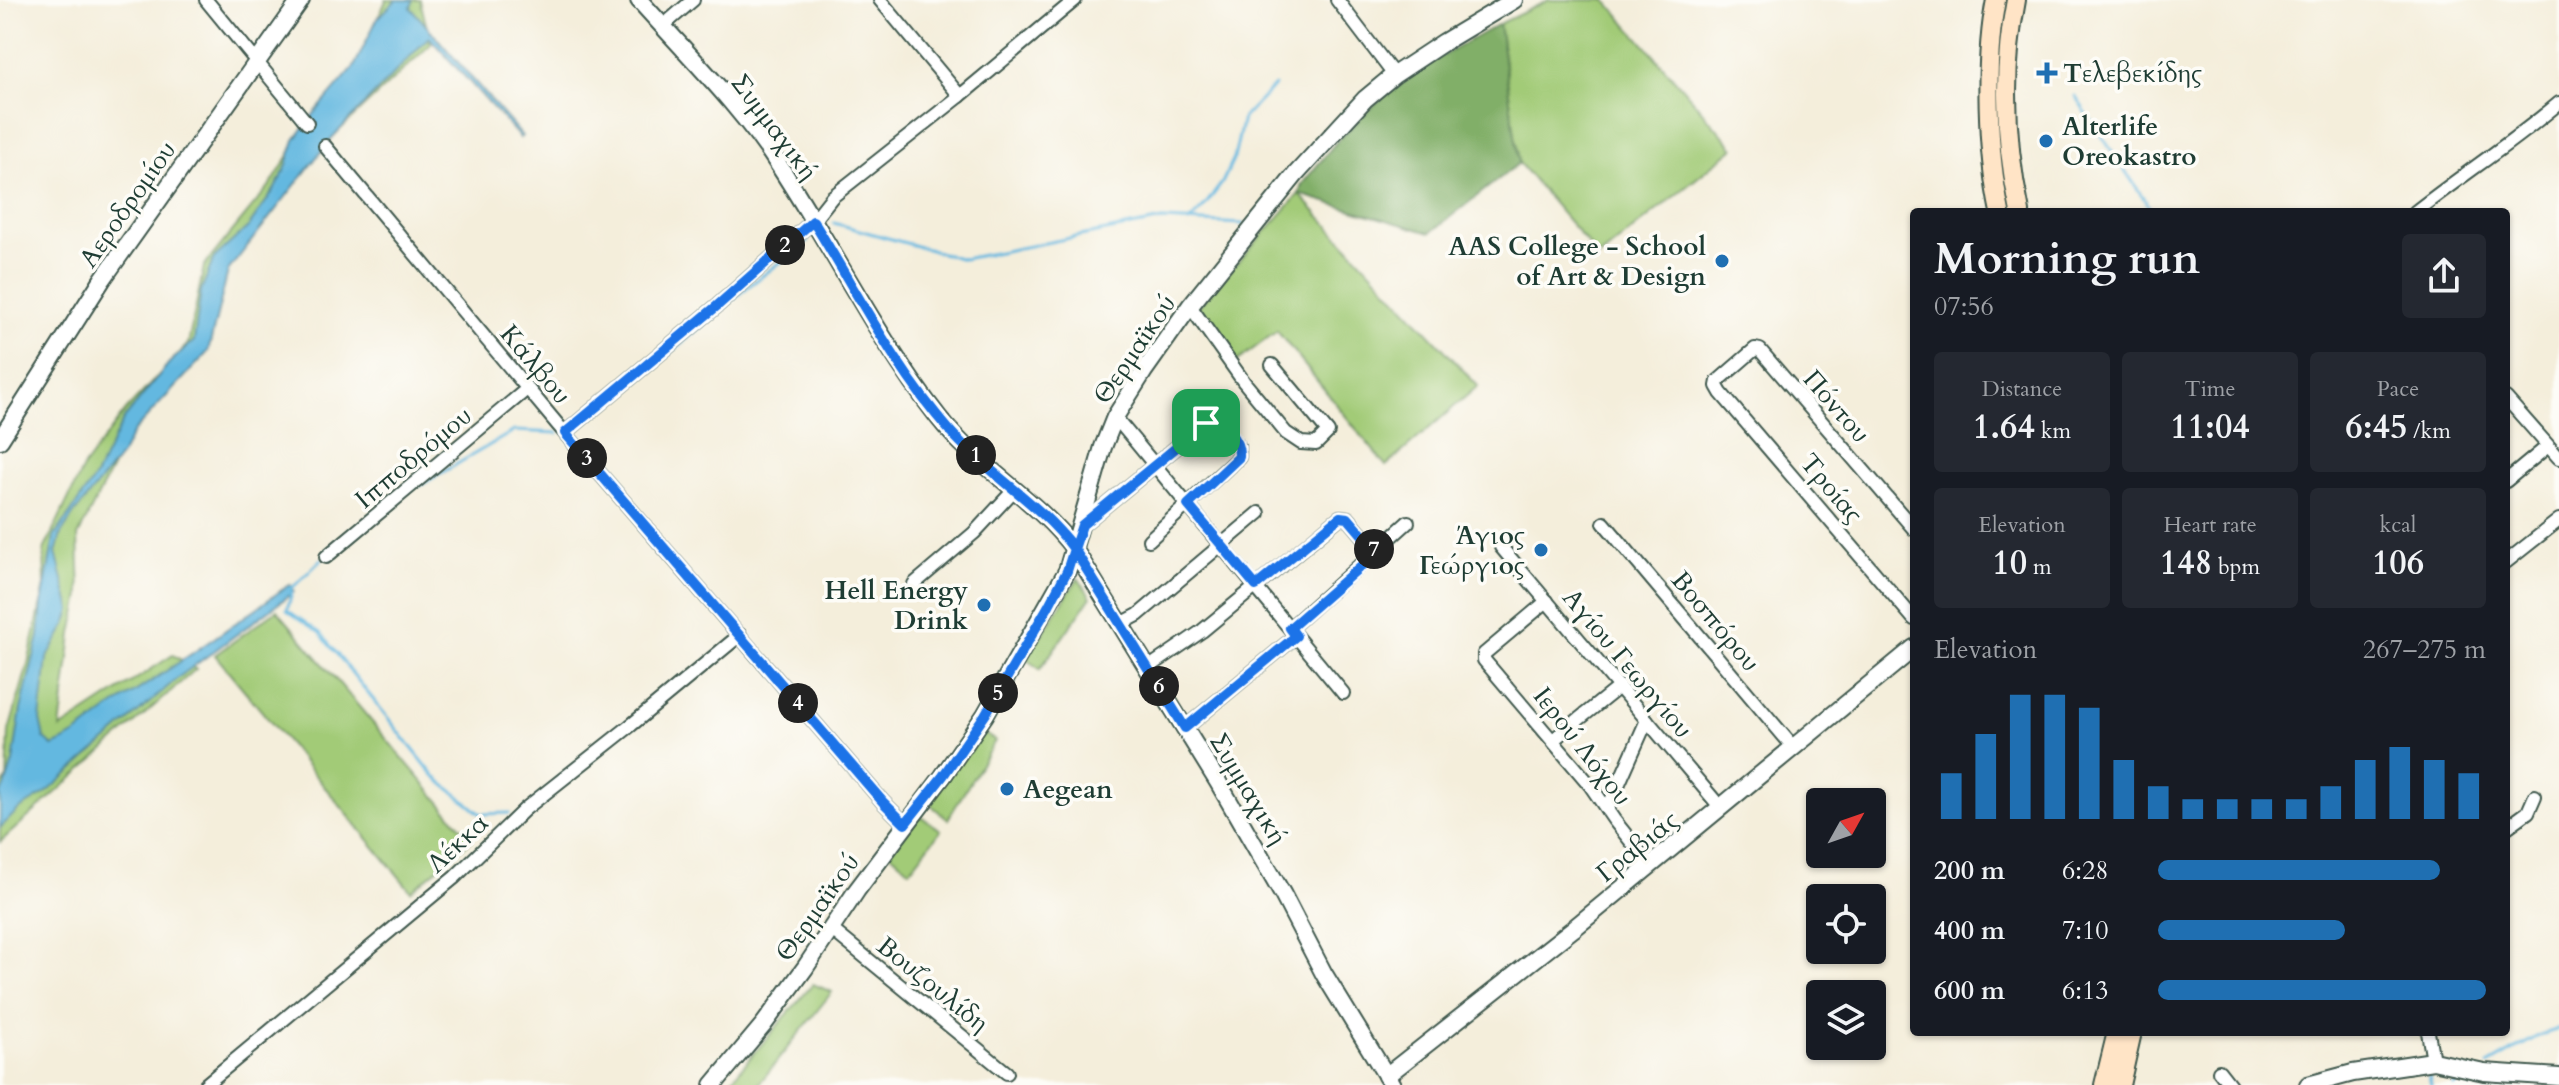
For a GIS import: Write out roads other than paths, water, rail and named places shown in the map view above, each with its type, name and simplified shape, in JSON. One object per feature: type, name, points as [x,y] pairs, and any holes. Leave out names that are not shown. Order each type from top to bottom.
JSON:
[{"type":"main road","points":[[1996,0],[1989,80],[2000,208]]},
{"type":"main road","points":[[2016,0],[2011,24],[2006,117],[2019,208]]},
{"type":"main road","points":[[2104,1085],[2116,1036]]},
{"type":"main road","points":[[2120,1085],[2131,1036]]},
{"type":"street","points":[[206,0],[307,123]]},
{"type":"street","name":"Αεροδρομίου","points":[[0,440],[95,290],[301,0]]},
{"type":"street","name":"Συμμαχική","points":[[639,0],[767,147],[878,331],[940,420],[958,440],[1053,524],[1074,549],[1252,840],[1330,985],[1389,1080]]},
{"type":"street","points":[[663,26],[693,0]]},
{"type":"street","points":[[880,0],[960,96]]},
{"type":"street","points":[[565,433],[717,306],[813,221],[832,197],[1075,0]]},
{"type":"street","points":[[1337,0],[1394,75]]},
{"type":"street","name":"Θερμαϊκού","points":[[713,1085],[764,1024],[985,715],[1067,571],[1103,447],[1115,417],[1190,306],[1330,135],[1365,99],[1394,75],[1514,0]]},
{"type":"street","points":[[2420,208],[2471,168],[2521,135],[2559,103]]},
{"type":"street","name":"Κάλβου","points":[[325,146],[527,389],[905,824]]},
{"type":"street","points":[[1190,306],[1244,382],[1286,433],[1301,443],[1316,444],[1328,432],[1272,365]]},
{"type":"street","name":"Πόντου","points":[[1717,386],[1718,381],[1758,349],[1910,524]]},
{"type":"street","name":"Τροίας","points":[[1717,386],[1910,614]]},
{"type":"street","name":"Ιπποδρόμου","points":[[326,557],[527,389]]},
{"type":"street","points":[[2510,404],[2559,458]]},
{"type":"street","points":[[1115,417],[1343,693]]},
{"type":"street","points":[[1082,525],[1206,423],[1219,423],[1239,448],[1239,457],[1149,540]]},
{"type":"street","points":[[2510,478],[2548,446]]},
{"type":"street","points":[[914,584],[974,533],[1015,489]]},
{"type":"street","points":[[1121,624],[1138,615],[1259,513]]},
{"type":"street","points":[[1148,668],[1202,631],[1340,517],[1344,516],[1377,552]]},
{"type":"street","points":[[2510,559],[2559,520]]},
{"type":"street","points":[[1185,728],[1293,632],[1408,522]]},
{"type":"street","name":"Βοσπόρου","points":[[1604,523],[1794,748]]},
{"type":"street","name":"Αγίου Γεωργίου","points":[[1501,547],[1721,808]]},
{"type":"street","name":"Ιερού Λόχου","points":[[1547,601],[1484,654],[1484,660],[1553,740],[1650,865]]},
{"type":"street","name":"Λέκκα","points":[[205,1085],[455,877],[525,809],[740,635]]},
{"type":"street","name":"Γραβιάς","points":[[1389,1080],[1910,651]]},
{"type":"street","points":[[1553,740],[1619,687]]},
{"type":"street","points":[[1607,810],[1647,720]]},
{"type":"street","points":[[2510,825],[2528,812],[2535,796]]},
{"type":"street","name":"Βουζουλίδη","points":[[831,929],[1007,1073]]},
{"type":"street","points":[[2429,1036],[2433,1061]]},
{"type":"street","points":[[2308,1085],[2353,1073],[2433,1061],[2484,1072],[2559,1077]]},
{"type":"street","points":[[2219,1071],[2230,1085]]},
{"type":"water","points":[[396,0],[413,0],[411,8],[522,136],[520,138],[429,37],[331,139],[228,271],[208,352],[133,432],[122,454],[61,534],[56,553],[71,610],[47,658],[40,720],[44,738],[53,746],[70,737],[290,584],[294,592],[179,677],[46,793],[18,810],[0,828],[0,793],[13,762],[21,709],[39,636],[54,537],[95,477],[123,420],[169,363],[194,341],[201,291],[214,258],[249,226],[285,170],[295,140],[354,67],[377,19]]},
{"type":"waterway","points":[[1189,222],[1222,183],[1234,158],[1243,118],[1274,86]]},
{"type":"waterway","points":[[2075,96],[2150,208]]},
{"type":"waterway","points":[[834,223],[963,259],[1162,220],[1243,224]]},
{"type":"waterway","points":[[639,379],[749,286],[807,242]]},
{"type":"waterway","points":[[421,485],[514,431],[558,433]]},
{"type":"waterway","points":[[290,590],[322,559]]},
{"type":"waterway","points":[[292,592],[287,610],[320,633],[435,777],[481,814],[509,813]]},
{"type":"waterway","points":[[2488,1065],[2540,1035],[2559,1029]]},
{"type":"waterway","points":[[2427,1067],[2431,1085]]},
{"type":"waterway","points":[[2454,1085],[2471,1075]]},
{"type":"place","name":"Τελεβεκίδης","points":[[2047,73]]},
{"type":"place","name":"Alterlife Oreokastro","points":[[2046,141]]},
{"type":"place","name":"AAS College - School of Art & Design","points":[[1722,261]]},
{"type":"place","name":"Άγιος Γεώργιος","points":[[1541,550]]},
{"type":"place","name":"Hell Energy Drink","points":[[984,605]]},
{"type":"place","name":"Aegean","points":[[1007,789]]}]
